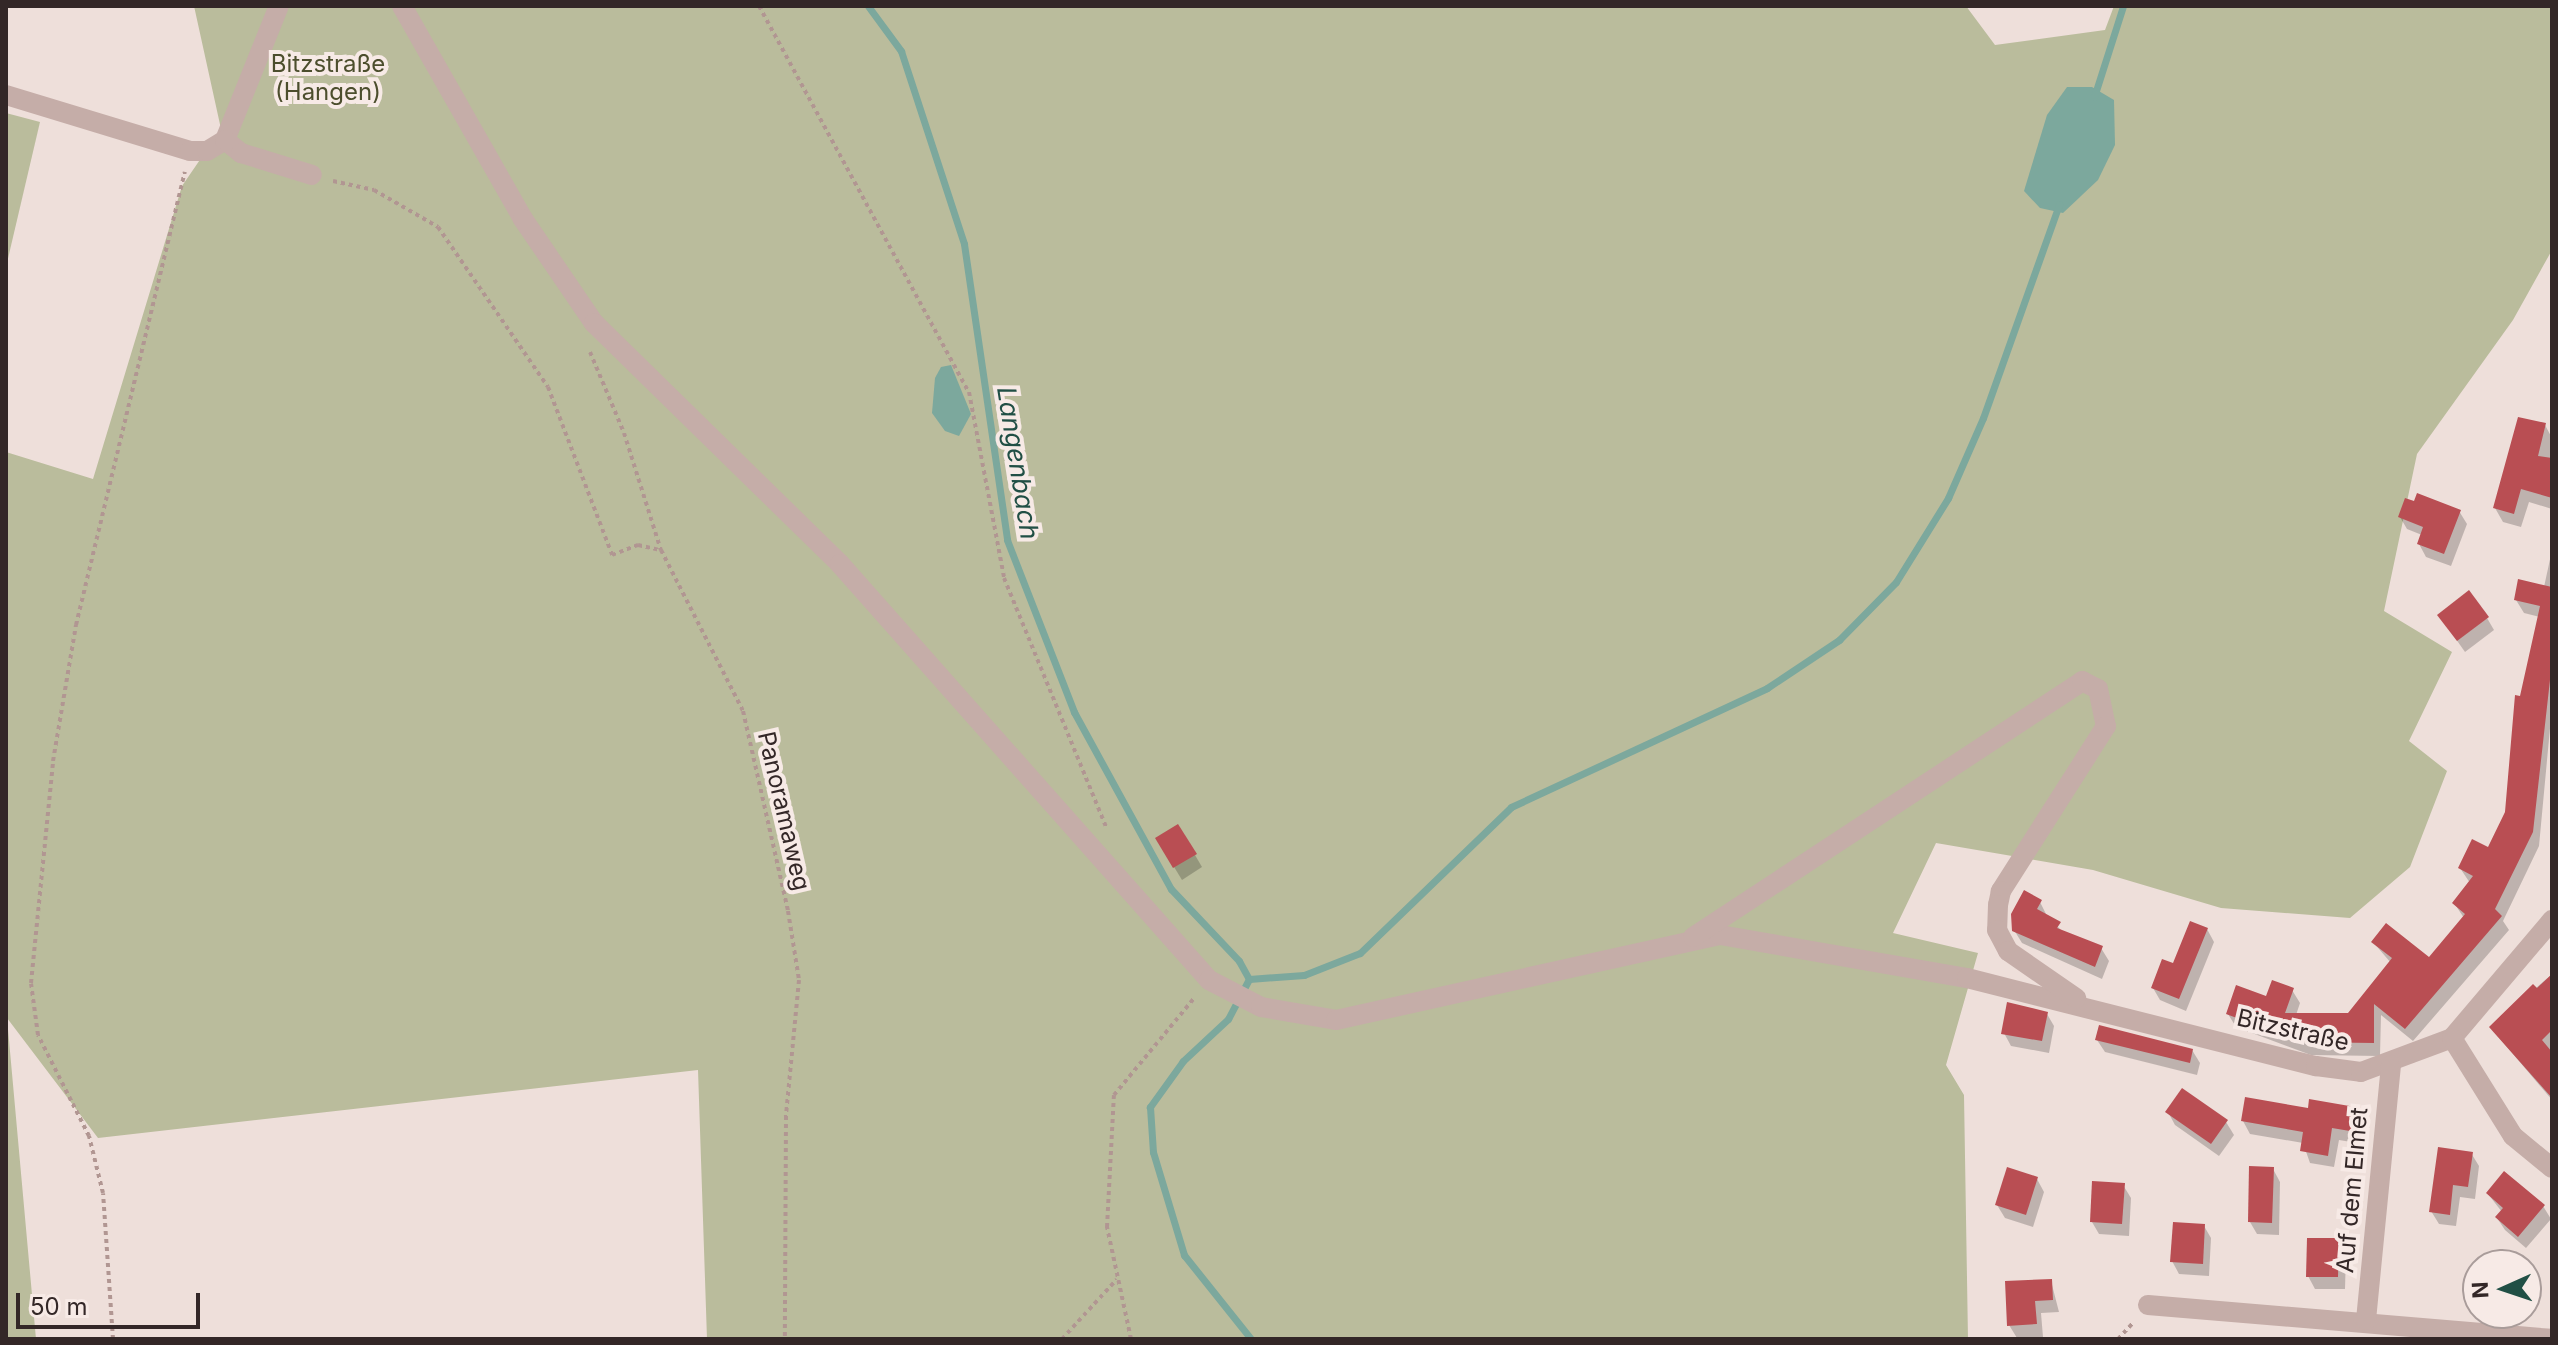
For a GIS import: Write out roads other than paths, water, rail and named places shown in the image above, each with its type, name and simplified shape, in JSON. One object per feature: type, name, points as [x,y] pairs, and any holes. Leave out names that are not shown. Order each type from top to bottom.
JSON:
[{"type":"street","points":[[6,95],[190,151],[207,151],[225,140],[279,6]]},
{"type":"street","name":"Bitzstraße","points":[[402,6],[434,54],[523,219],[594,323],[840,564],[1212,982],[1261,1007],[1336,1020],[1720,935],[1967,978],[2086,1005],[2316,1066],[2361,1072],[2391,1065],[2452,1038],[2552,920]]},
{"type":"street","points":[[225,140],[241,153],[312,175]]},
{"type":"street","points":[[1684,943],[2082,681],[2098,689],[2106,726],[2001,891],[1997,930],[2008,951],[2086,1005]]},
{"type":"street","points":[[2452,1038],[2513,1136],[2552,1168]]},
{"type":"street","name":"Auf dem Elmet","points":[[2366,1320],[2391,1065]]},
{"type":"street","points":[[2148,1305],[2366,1320],[2551,1339]]},
{"type":"water","points":[[2067,87],[2092,87],[2114,100],[2115,145],[2098,180],[2063,213],[2040,208],[2024,191],[2047,115]]},
{"type":"water","points":[[951,365],[971,414],[959,436],[945,431],[932,413],[935,378],[941,367]]},
{"type":"waterway","name":"Langenbach","points":[[868,6],[901,51],[964,244],[1007,540],[1074,712],[1171,889],[1239,961],[1249,979]]},
{"type":"waterway","points":[[2094,97],[2123,6]]},
{"type":"waterway","points":[[1249,979],[1304,975],[1360,953],[1511,807],[1767,688],[1839,640],[1896,582],[1948,498],[1983,418],[2059,204]]},
{"type":"waterway","points":[[1249,979],[1228,1019],[1183,1061],[1150,1107],[1153,1152],[1184,1255],[1251,1339]]},
{"type":"park label","name":"Bitzstraße (Hangen)","points":[[328,78]]}]
